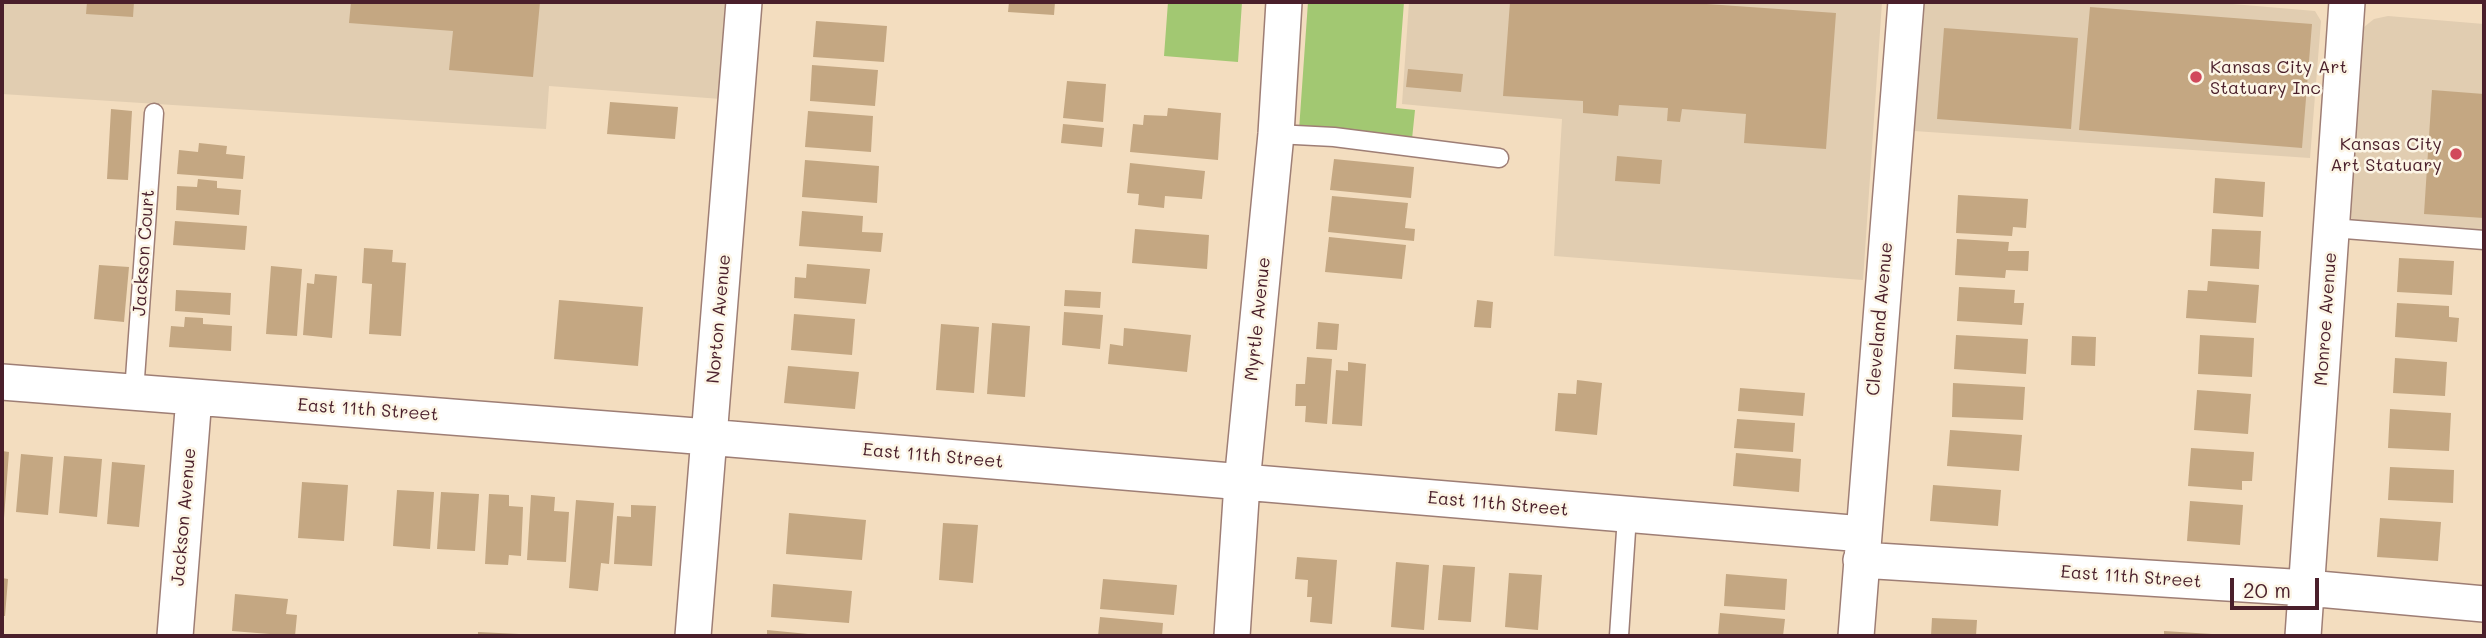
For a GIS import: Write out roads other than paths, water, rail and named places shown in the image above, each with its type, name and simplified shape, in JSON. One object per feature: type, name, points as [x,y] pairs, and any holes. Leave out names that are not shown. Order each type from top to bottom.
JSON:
[{"type":"street","name":"Norton Avenue","points":[[693,636],[744,2]]},
{"type":"street","name":"Myrtle Avenue","points":[[1232,636],[1242,483],[1276,134],[1284,2]]},
{"type":"street","name":"Cleveland Avenue","points":[[1856,636],[1906,2]]},
{"type":"street","name":"Monroe Avenue","points":[[2303,636],[2347,2]]},
{"type":"street","name":"East 11th Street","points":[[2,382],[710,437],[1627,516],[1862,547],[2484,604]]},
{"type":"street","name":"Jackson Avenue","points":[[175,636],[194,397]]},
{"type":"lane","name":"Jackson Court","points":[[134,393],[154,113]]},
{"type":"lane","points":[[1276,134],[1334,137],[1499,158]]},
{"type":"lane","points":[[2332,228],[2484,240]]},
{"type":"lane","points":[[1619,636],[1627,516]]},
{"type":"place","name":"Kansas City Art Statuary Inc","points":[[2196,77]]},
{"type":"place","name":"Kansas City Art Statuary","points":[[2456,154]]}]
